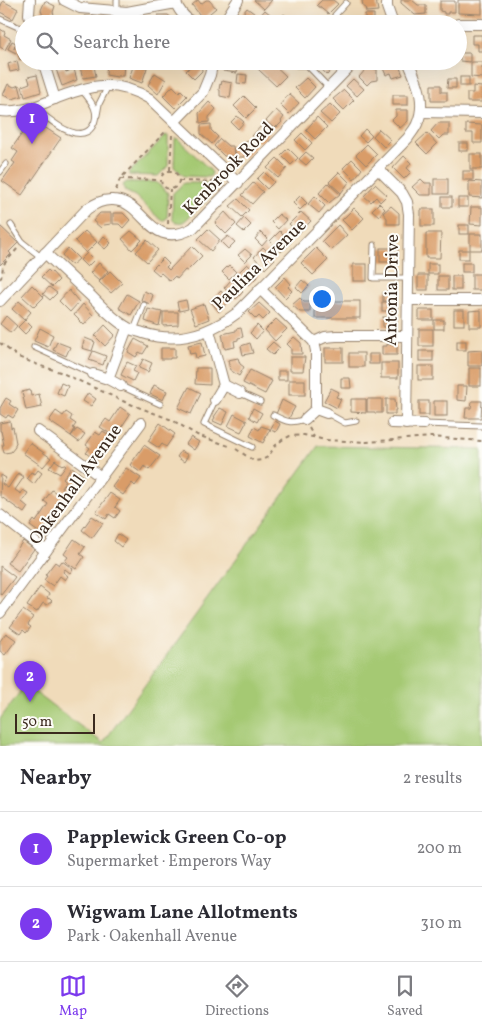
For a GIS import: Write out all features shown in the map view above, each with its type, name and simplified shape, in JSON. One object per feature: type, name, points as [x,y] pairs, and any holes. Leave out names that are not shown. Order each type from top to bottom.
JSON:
[{"type":"street","points":[[29,15],[30,0]]},
{"type":"street","points":[[64,0],[80,8],[127,12],[175,2],[183,15]]},
{"type":"street","points":[[229,15],[238,0]]},
{"type":"street","points":[[387,0],[390,15]]},
{"type":"street","points":[[467,24],[482,24]]},
{"type":"street","points":[[46,70],[55,99]]},
{"type":"street","points":[[174,122],[203,92],[211,70]]},
{"type":"street","name":"Kenbrook Road","points":[[168,234],[185,233],[193,228],[346,70]]},
{"type":"street","points":[[412,70],[420,90],[421,112],[482,112]]},
{"type":"street","points":[[0,111],[11,112],[34,108],[80,89],[101,85],[124,87],[150,99],[238,183]]},
{"type":"street","name":"Paulina Avenue","points":[[43,255],[111,316],[130,329],[158,337],[174,338],[190,336],[209,330],[237,313],[378,169],[408,138],[417,124],[421,112]]},
{"type":"street","name":"Antonia Drive","points":[[378,169],[402,193],[407,202],[409,214],[406,424]]},
{"type":"street","points":[[0,301],[88,209],[98,202],[113,200],[128,204],[156,230],[168,234]]},
{"type":"street","points":[[260,289],[314,342],[316,351],[316,409],[305,419]]},
{"type":"street","points":[[408,300],[482,300]]},
{"type":"street","points":[[108,379],[130,329]]},
{"type":"street","points":[[209,330],[224,385],[215,400]]},
{"type":"street","points":[[314,342],[325,337],[336,336],[407,336]]},
{"type":"street","points":[[94,374],[121,386]]},
{"type":"street","points":[[224,385],[240,393]]},
{"type":"street","points":[[316,409],[327,413]]},
{"type":"street","name":"Oakenhall Avenue","points":[[0,613],[141,423]]},
{"type":"street","points":[[392,423],[424,424]]},
{"type":"street","points":[[38,430],[101,477]]},
{"type":"street","points":[[0,515],[46,551]]},
{"type":"lane","points":[[117,0],[117,11]]},
{"type":"lane","points":[[335,15],[346,2]]},
{"type":"lane","points":[[0,19],[15,26]]},
{"type":"lane","points":[[312,70],[329,88]]},
{"type":"lane","points":[[34,108],[64,129],[76,133],[86,132],[91,129],[95,121],[99,104],[108,85]]},
{"type":"lane","points":[[80,89],[91,100],[97,115]]},
{"type":"lane","points":[[0,172],[6,164]]},
{"type":"lane","points":[[11,225],[22,242],[43,255]]},
{"type":"lane","points":[[374,245],[373,278],[408,278]]},
{"type":"lane","points":[[130,329],[144,305]]},
{"type":"lane","points":[[34,348],[94,374]]},
{"type":"lane","points":[[121,386],[160,404]]},
{"type":"lane","points":[[240,393],[260,402]]},
{"type":"lane","points":[[215,400],[204,424],[252,447]]},
{"type":"lane","points":[[327,413],[345,423],[356,421]]},
{"type":"lane","points":[[274,415],[287,422],[305,419]]},
{"type":"lane","points":[[424,424],[482,426]]},
{"type":"path","points":[[113,200],[120,179],[174,122]]},
{"type":"path","points":[[166,130],[172,135],[170,170]]},
{"type":"path","points":[[170,170],[177,174],[179,181],[176,187],[170,189],[163,187],[160,180],[163,173],[170,170]]},
{"type":"path","points":[[120,179],[160,180]]},
{"type":"path","points":[[179,181],[238,183]]},
{"type":"path","points":[[168,234],[170,189]]},
{"type":"path","points":[[0,279],[3,264],[22,242]]},
{"type":"path","points":[[0,343],[18,356],[172,420],[197,435],[233,447],[254,461],[268,457],[275,446],[290,436],[304,435],[325,440],[367,442],[431,438],[482,441]]},
{"type":"green space","points":[[166,135],[168,136],[168,166],[158,176],[129,175],[129,173]]},
{"type":"green space","points":[[177,138],[210,170],[212,173],[210,177],[184,176],[174,167],[175,139]]},
{"type":"green space","points":[[127,182],[156,182],[168,193],[167,218],[162,221],[135,196],[125,191],[123,186]]},
{"type":"green space","points":[[184,183],[210,183],[214,188],[209,198],[187,219],[176,223],[172,219],[173,193]]},
{"type":"green space","points":[[318,446],[482,449],[482,746],[0,746],[0,719],[25,685],[103,743]]},
{"type":"building","points":[[198,0],[201,4],[209,0],[216,8],[208,15],[200,15],[192,5]]},
{"type":"building","points":[[254,0],[272,0],[264,9]]},
{"type":"building","points":[[322,0],[333,0],[338,4],[328,14],[317,5]]},
{"type":"building","points":[[362,0],[376,0],[378,11],[366,12]]},
{"type":"building","points":[[401,0],[412,0],[418,5],[426,5],[426,14],[415,15],[401,3]]},
{"type":"building","points":[[458,0],[482,0],[482,14],[458,13]]},
{"type":"building","points":[[3,1],[18,9],[13,19],[0,12]]},
{"type":"building","points":[[45,1],[55,6],[54,15],[42,15],[41,10]]},
{"type":"building","points":[[440,1],[455,1],[455,12],[444,14],[444,12],[440,11]]},
{"type":"building","points":[[247,8],[257,15],[242,15]]},
{"type":"building","points":[[265,10],[271,15],[261,15]]},
{"type":"building","points":[[0,29],[5,32],[4,35],[11,39],[5,50],[0,47]]},
{"type":"building","points":[[472,35],[482,35],[482,51],[478,51],[478,44],[472,44]]},
{"type":"building","points":[[12,41],[15,42],[15,52],[8,49]]},
{"type":"building","points":[[467,53],[470,53],[470,62],[467,62]]},
{"type":"building","points":[[15,62],[15,70],[19,70],[10,72],[8,64]]},
{"type":"building","points":[[471,62],[482,62],[482,78],[471,77]]},
{"type":"building","points":[[56,70],[65,70],[66,72],[74,70],[77,80],[62,86]]},
{"type":"building","points":[[81,70],[95,70],[96,76],[83,78]]},
{"type":"building","points":[[106,70],[123,70],[123,76],[106,75]]},
{"type":"building","points":[[132,70],[146,70],[142,83],[129,78]]},
{"type":"building","points":[[202,70],[202,71],[194,79],[186,71]]},
{"type":"building","points":[[223,70],[238,70],[237,73]]},
{"type":"building","points":[[259,70],[280,70],[286,76],[276,86]]},
{"type":"building","points":[[322,70],[332,70],[327,75]]},
{"type":"building","points":[[365,70],[377,70],[377,80],[371,81],[367,85],[359,77]]},
{"type":"building","points":[[384,70],[401,70],[403,75],[393,78],[391,73],[386,75]]},
{"type":"building","points":[[155,73],[166,80],[158,94],[148,85]]},
{"type":"building","points":[[238,74],[247,75],[246,84],[237,83]]},
{"type":"building","points":[[37,75],[41,92],[25,97],[22,86],[30,83],[28,77]]},
{"type":"building","points":[[460,77],[469,77],[469,86],[460,86]]},
{"type":"building","points":[[306,78],[315,87],[305,98],[295,88]]},
{"type":"building","points":[[353,79],[364,89],[357,96],[346,86]]},
{"type":"building","points":[[448,79],[456,79],[456,88],[447,88]]},
{"type":"building","points":[[222,81],[232,83],[230,98],[220,96],[219,90]]},
{"type":"building","points":[[8,84],[14,87],[19,85],[22,96],[12,99],[3,95]]},
{"type":"building","points":[[431,85],[441,85],[441,92],[447,92],[447,101],[431,101]]},
{"type":"building","points":[[173,86],[187,96],[175,108],[163,96]]},
{"type":"building","points":[[473,86],[482,87],[482,102],[467,102],[467,93],[473,93]]},
{"type":"building","points":[[344,90],[354,100],[344,110],[333,99]]},
{"type":"building","points":[[289,94],[299,103],[289,114],[280,105]]},
{"type":"building","points":[[393,95],[408,95],[408,105],[393,105]]},
{"type":"building","points":[[244,96],[256,108],[246,118],[234,106]]},
{"type":"building","points":[[209,102],[216,109],[209,117],[209,122],[200,123],[199,113]]},
{"type":"building","points":[[330,104],[340,114],[331,123],[320,113]]},
{"type":"building","points":[[276,110],[284,117],[282,122],[274,128],[266,121]]},
{"type":"building","points":[[396,110],[408,110],[408,121],[400,128],[392,120],[396,116]]},
{"type":"building","points":[[237,116],[244,122],[238,129],[231,122]]},
{"type":"building","points":[[317,117],[327,127],[315,139],[306,130]]},
{"type":"building","points":[[32,119],[61,138],[22,195],[2,181],[15,163],[12,161],[18,152],[12,148]]},
{"type":"building","points":[[438,123],[449,123],[449,135],[443,135],[439,139],[431,131]]},
{"type":"building","points":[[211,124],[211,130],[218,137],[212,144],[201,134],[201,125]]},
{"type":"building","points":[[466,124],[482,125],[482,143],[473,143],[473,133],[466,133]]},
{"type":"building","points":[[262,125],[270,132],[263,142],[260,143],[252,136]]},
{"type":"building","points":[[365,129],[372,136],[366,142],[359,136]]},
{"type":"building","points":[[379,129],[391,140],[384,147],[373,136]]},
{"type":"building","points":[[302,133],[312,143],[305,150],[295,140]]},
{"type":"building","points":[[427,133],[437,144],[427,154],[416,143]]},
{"type":"building","points":[[220,139],[228,146],[233,146],[234,156],[224,156],[214,146]]},
{"type":"building","points":[[248,140],[255,147],[245,157],[236,157],[235,148],[240,147]]},
{"type":"building","points":[[459,143],[468,143],[468,151],[459,151]]},
{"type":"building","points":[[367,144],[377,154],[366,165],[356,155]]},
{"type":"building","points":[[288,148],[298,158],[291,165],[281,155]]},
{"type":"building","points":[[306,152],[313,158],[306,165],[299,159]]},
{"type":"building","points":[[470,154],[482,154],[482,169],[470,169]]},
{"type":"building","points":[[404,156],[411,163],[407,168],[411,172],[404,179],[393,168]]},
{"type":"building","points":[[277,158],[287,168],[278,178],[267,168]]},
{"type":"building","points":[[352,159],[362,169],[354,179],[343,168]]},
{"type":"building","points":[[463,171],[473,171],[473,180],[463,180]]},
{"type":"building","points":[[264,172],[274,182],[267,189],[257,179]]},
{"type":"building","points":[[339,172],[349,182],[341,193],[329,182]]},
{"type":"building","points":[[421,179],[425,183],[431,183],[431,195],[420,195],[412,187]]},
{"type":"building","points":[[434,179],[448,179],[448,194],[434,194]]},
{"type":"building","points":[[469,181],[482,182],[482,198],[469,197]]},
{"type":"building","points":[[253,183],[263,192],[252,204],[242,195]]},
{"type":"building","points":[[328,183],[340,194],[329,203],[319,193]]},
{"type":"building","points":[[375,184],[387,195],[380,202],[376,197],[371,202],[364,196]]},
{"type":"building","points":[[300,196],[307,203],[300,210],[293,203]]},
{"type":"building","points":[[315,196],[325,206],[319,213],[308,204]]},
{"type":"building","points":[[442,197],[452,197],[452,207],[442,207]]},
{"type":"building","points":[[458,198],[468,198],[468,207],[458,207]]},
{"type":"building","points":[[238,199],[249,210],[242,217],[230,206]]},
{"type":"building","points":[[379,203],[385,209],[379,216],[372,210]]},
{"type":"building","points":[[391,206],[399,213],[399,224],[387,224],[387,218],[383,213]]},
{"type":"building","points":[[471,207],[482,207],[482,225],[470,224]]},
{"type":"building","points":[[354,208],[364,218],[352,230],[342,220]]},
{"type":"building","points":[[421,209],[434,209],[434,226],[421,226]]},
{"type":"building","points":[[225,212],[236,224],[226,234],[215,223]]},
{"type":"building","points":[[301,212],[311,221],[299,233],[289,224]]},
{"type":"building","points":[[100,213],[111,213],[111,224],[104,225],[101,228],[93,221]]},
{"type":"building","points":[[113,213],[123,213],[130,220],[123,228],[119,224],[113,224]]},
{"type":"building","points":[[279,214],[286,220],[278,229],[271,222]]},
{"type":"building","points":[[244,218],[251,225],[244,232],[237,226]]},
{"type":"building","points":[[338,225],[347,235],[331,250],[322,241]]},
{"type":"building","points":[[459,225],[469,225],[469,234],[459,234]]},
{"type":"building","points":[[0,226],[18,243],[9,252],[11,254],[0,265]]},
{"type":"building","points":[[208,229],[220,240],[211,251],[198,239]]},
{"type":"building","points":[[85,231],[97,242],[86,253],[75,241]]},
{"type":"building","points":[[131,231],[142,240],[132,250],[122,239]]},
{"type":"building","points":[[280,231],[291,242],[281,252],[270,241]]},
{"type":"building","points":[[261,232],[268,239],[262,246],[255,239]]},
{"type":"building","points":[[426,233],[441,233],[440,258],[426,258]]},
{"type":"building","points":[[470,234],[482,234],[482,250],[470,250]]},
{"type":"building","points":[[104,236],[111,243],[105,249],[98,243]]},
{"type":"building","points":[[228,236],[235,242],[228,249],[221,242]]},
{"type":"building","points":[[147,240],[158,250],[147,262],[136,252]]},
{"type":"building","points":[[192,246],[202,256],[177,279],[175,276],[170,281],[161,273],[159,275],[152,269],[163,258],[169,264],[166,267],[169,270]]},
{"type":"building","points":[[263,247],[275,259],[265,269],[254,257]]},
{"type":"building","points":[[68,248],[79,259],[72,265],[62,255]]},
{"type":"building","points":[[316,248],[328,260],[313,275],[301,263]]},
{"type":"building","points":[[380,248],[398,248],[398,262],[380,262]]},
{"type":"building","points":[[245,249],[252,255],[245,262],[238,255]]},
{"type":"building","points":[[459,250],[469,250],[469,259],[459,259]]},
{"type":"building","points":[[87,253],[94,260],[87,267],[80,260]]},
{"type":"building","points":[[99,263],[108,271],[99,281],[90,273]]},
{"type":"building","points":[[462,263],[472,263],[472,272],[462,272]]},
{"type":"building","points":[[247,264],[259,275],[249,285],[237,274]]},
{"type":"building","points":[[353,264],[367,264],[367,281],[353,281]]},
{"type":"building","points":[[428,264],[438,264],[438,274],[428,274]]},
{"type":"building","points":[[229,265],[236,272],[229,279],[222,272]]},
{"type":"building","points":[[48,270],[59,280],[52,287],[41,277]]},
{"type":"building","points":[[110,271],[122,283],[111,293],[99,282]]},
{"type":"building","points":[[472,274],[482,274],[482,290],[472,290]]},
{"type":"building","points":[[418,275],[428,275],[428,290],[418,290]]},
{"type":"building","points":[[438,276],[448,276],[448,290],[438,290]]},
{"type":"building","points":[[452,276],[461,276],[461,290],[452,290]]},
{"type":"building","points":[[285,277],[291,284],[288,287],[292,291],[285,298],[275,287]]},
{"type":"building","points":[[231,280],[243,292],[236,299],[224,288]]},
{"type":"building","points":[[302,280],[309,286],[302,293],[296,287]]},
{"type":"building","points":[[32,285],[44,297],[34,307],[22,296]]},
{"type":"building","points":[[49,287],[57,293],[50,300],[43,294]]},
{"type":"building","points":[[69,290],[79,302],[70,312],[59,301]]},
{"type":"building","points":[[144,291],[153,295],[150,304],[141,300]]},
{"type":"building","points":[[221,291],[229,301],[219,312],[210,301]]},
{"type":"building","points":[[383,292],[397,292],[397,301],[383,301]]},
{"type":"building","points":[[127,294],[139,301],[131,315],[119,308]]},
{"type":"building","points":[[300,298],[304,302],[310,302],[310,312],[300,312],[292,305]]},
{"type":"building","points":[[186,300],[188,309],[179,311],[177,302]]},
{"type":"building","points":[[19,301],[31,312],[24,320],[12,309]]},
{"type":"building","points":[[315,301],[360,301],[360,318],[315,318]]},
{"type":"building","points":[[382,302],[397,302],[397,311],[382,311]]},
{"type":"building","points":[[259,303],[270,313],[263,320],[259,316],[256,319],[249,312]]},
{"type":"building","points":[[83,304],[93,315],[84,325],[74,315]]},
{"type":"building","points":[[204,304],[209,319],[196,324],[190,309]]},
{"type":"building","points":[[148,309],[162,312],[159,326],[145,321]]},
{"type":"building","points":[[419,310],[433,310],[433,320],[419,320]]},
{"type":"building","points":[[454,310],[464,310],[464,325],[454,325]]},
{"type":"building","points":[[481,310],[481,327],[469,327],[469,311]]},
{"type":"building","points":[[163,312],[178,312],[178,325],[163,326]]},
{"type":"building","points":[[6,316],[17,326],[11,333],[0,324]]},
{"type":"building","points":[[383,317],[397,317],[397,327],[383,327]]},
{"type":"building","points":[[276,319],[287,329],[275,341],[265,330]]},
{"type":"building","points":[[25,320],[32,327],[25,334],[18,327]]},
{"type":"building","points":[[434,320],[444,320],[444,329],[434,329]]},
{"type":"building","points":[[105,325],[115,335],[105,346],[95,336]]},
{"type":"building","points":[[257,325],[263,331],[256,339],[250,333]]},
{"type":"building","points":[[40,328],[53,335],[48,347],[34,341]]},
{"type":"building","points":[[241,328],[243,337],[234,341],[235,347],[225,349],[222,334]]},
{"type":"building","points":[[419,329],[433,329],[433,346],[419,346]]},
{"type":"building","points":[[294,337],[301,343],[302,354],[291,354],[291,348],[287,344]]},
{"type":"building","points":[[85,338],[95,342],[92,351],[82,348]]},
{"type":"building","points":[[135,339],[148,346],[143,354],[139,352],[136,357],[128,352]]},
{"type":"building","points":[[457,341],[466,341],[466,350],[457,350]]},
{"type":"building","points":[[57,342],[70,347],[66,356],[53,350]]},
{"type":"building","points":[[202,342],[205,356],[196,358],[195,353],[190,354],[188,345]]},
{"type":"building","points":[[273,342],[280,348],[273,355],[266,349]]},
{"type":"building","points":[[250,343],[253,353],[243,355],[241,346]]},
{"type":"building","points":[[387,344],[397,346],[397,355],[382,355],[382,346],[387,346]]},
{"type":"building","points":[[161,348],[175,348],[175,358],[161,359]]},
{"type":"building","points":[[325,348],[343,348],[343,362],[325,362]]},
{"type":"building","points":[[482,350],[482,366],[468,366],[468,351]]},
{"type":"building","points":[[93,351],[106,356],[103,365],[89,360]]},
{"type":"building","points":[[419,351],[433,351],[433,361],[419,361]]},
{"type":"building","points":[[349,353],[364,353],[364,367],[349,367]]},
{"type":"building","points":[[369,354],[379,354],[379,364],[369,364]]},
{"type":"building","points":[[290,357],[305,357],[303,371],[290,371]]},
{"type":"building","points":[[238,358],[240,364],[244,367],[239,376],[230,370],[228,360]]},
{"type":"building","points":[[143,359],[152,363],[148,372],[139,368]]},
{"type":"building","points":[[127,362],[136,366],[133,371],[137,373],[133,381],[121,375]]},
{"type":"building","points":[[381,363],[398,363],[398,378],[381,378]]},
{"type":"building","points":[[418,366],[433,366],[433,380],[418,380]]},
{"type":"building","points":[[196,368],[210,368],[210,385],[195,384]]},
{"type":"building","points":[[469,368],[481,368],[481,386],[469,386]]},
{"type":"building","points":[[250,370],[272,381],[265,394],[243,383]]},
{"type":"building","points":[[278,371],[287,371],[287,380],[278,380]]},
{"type":"building","points":[[341,378],[350,378],[351,388],[341,388]]},
{"type":"building","points":[[289,380],[305,380],[305,395],[289,395]]},
{"type":"building","points":[[61,383],[68,386],[64,396],[57,393]]},
{"type":"building","points":[[154,385],[167,391],[163,400],[150,394]]},
{"type":"building","points":[[457,386],[467,386],[466,401],[457,400]]},
{"type":"building","points":[[189,387],[201,393],[191,414],[178,408]]},
{"type":"building","points":[[331,388],[339,392],[336,397],[341,399],[337,408],[324,401]]},
{"type":"building","points":[[30,390],[31,396],[39,394],[42,407],[26,410],[22,392]]},
{"type":"building","points":[[88,393],[96,399],[91,406],[83,401]]},
{"type":"building","points":[[6,398],[11,401],[9,404],[18,410],[13,418],[8,415],[6,418],[0,414],[0,408]]},
{"type":"building","points":[[351,399],[366,399],[366,413],[351,412]]},
{"type":"building","points":[[367,399],[382,399],[382,413],[367,412]]},
{"type":"building","points":[[386,399],[395,399],[395,414],[386,414]]},
{"type":"building","points":[[282,400],[295,407],[288,420],[276,414]]},
{"type":"building","points":[[419,401],[429,401],[429,415],[419,415]]},
{"type":"building","points":[[434,401],[447,401],[447,416],[434,416]]},
{"type":"building","points":[[472,401],[482,401],[481,418],[465,418],[466,408],[471,408]]},
{"type":"building","points":[[120,407],[130,414],[115,437],[100,427],[106,419],[110,422]]},
{"type":"building","points":[[220,408],[228,412],[222,425],[213,421]]},
{"type":"building","points":[[253,408],[262,413],[257,422],[249,417]]},
{"type":"building","points":[[56,411],[63,416],[66,412],[72,416],[70,420],[76,424],[71,436],[49,421]]},
{"type":"building","points":[[234,414],[247,421],[241,432],[228,426]]},
{"type":"building","points":[[10,421],[16,443],[11,452],[4,453],[0,423]]},
{"type":"building","points":[[275,421],[280,424],[276,432],[270,430]]},
{"type":"building","points":[[160,423],[175,434],[166,447],[162,444],[159,448],[148,441]]},
{"type":"building","points":[[261,426],[270,429],[263,443],[250,436],[254,427],[259,430]]},
{"type":"building","points":[[77,429],[85,434],[79,442],[71,436]]},
{"type":"building","points":[[103,431],[109,435],[106,440],[109,442],[96,461],[86,453],[90,448],[86,445],[95,432],[100,435]]},
{"type":"building","points":[[191,437],[199,442],[194,450],[186,444]]},
{"type":"building","points":[[30,443],[51,458],[43,467],[23,453]]},
{"type":"building","points":[[144,445],[160,456],[149,470],[144,466],[140,472],[130,465]]},
{"type":"building","points":[[181,451],[188,455],[184,462],[177,457]]},
{"type":"building","points":[[55,460],[66,466],[60,474],[49,468]]},
{"type":"building","points":[[72,467],[84,476],[71,495],[61,488],[66,481],[63,478]]},
{"type":"building","points":[[126,468],[141,478],[135,486],[132,483],[123,495],[112,487]]},
{"type":"building","points":[[38,470],[42,473],[34,484],[27,478],[31,472],[35,474]]},
{"type":"building","points":[[18,473],[24,477],[15,490],[21,494],[23,490],[28,493],[22,502],[28,507],[24,513],[0,496],[1,475],[6,478],[2,484],[8,488]]},
{"type":"building","points":[[52,490],[66,500],[41,534],[30,526],[34,520],[36,522],[48,504],[44,501]]},
{"type":"building","points":[[110,493],[120,500],[115,507],[120,511],[115,518],[109,514],[106,519],[96,512]]},
{"type":"building","points":[[92,516],[103,523],[92,538],[82,530]]},
{"type":"building","points":[[118,534],[126,540],[121,547],[114,541]]},
{"type":"building","points":[[74,539],[85,547],[80,554],[84,557],[76,569],[65,561],[68,557],[64,554]]},
{"type":"building","points":[[23,541],[34,549],[18,571],[7,563]]},
{"type":"building","points":[[62,561],[73,569],[70,573],[65,569],[63,572],[68,576],[65,580],[60,576],[53,586],[44,580],[47,576],[45,575],[55,562],[59,565]]},
{"type":"building","points":[[0,566],[15,577],[1,595],[0,594]]},
{"type":"building","points":[[40,587],[49,594],[47,598],[52,601],[47,605],[43,603],[37,612],[27,606]]},
{"type":"building","points":[[23,610],[33,617],[28,625],[31,627],[26,633],[23,630],[20,634],[10,627]]},
{"type":"building","points":[[6,633],[16,640],[5,655],[0,651],[0,641]]},
{"type":"place","name":"Papplewick Green Co-op","points":[[32,144]]},
{"type":"place","name":"Wigwam Lane Allotments","points":[[30,702]]}]
